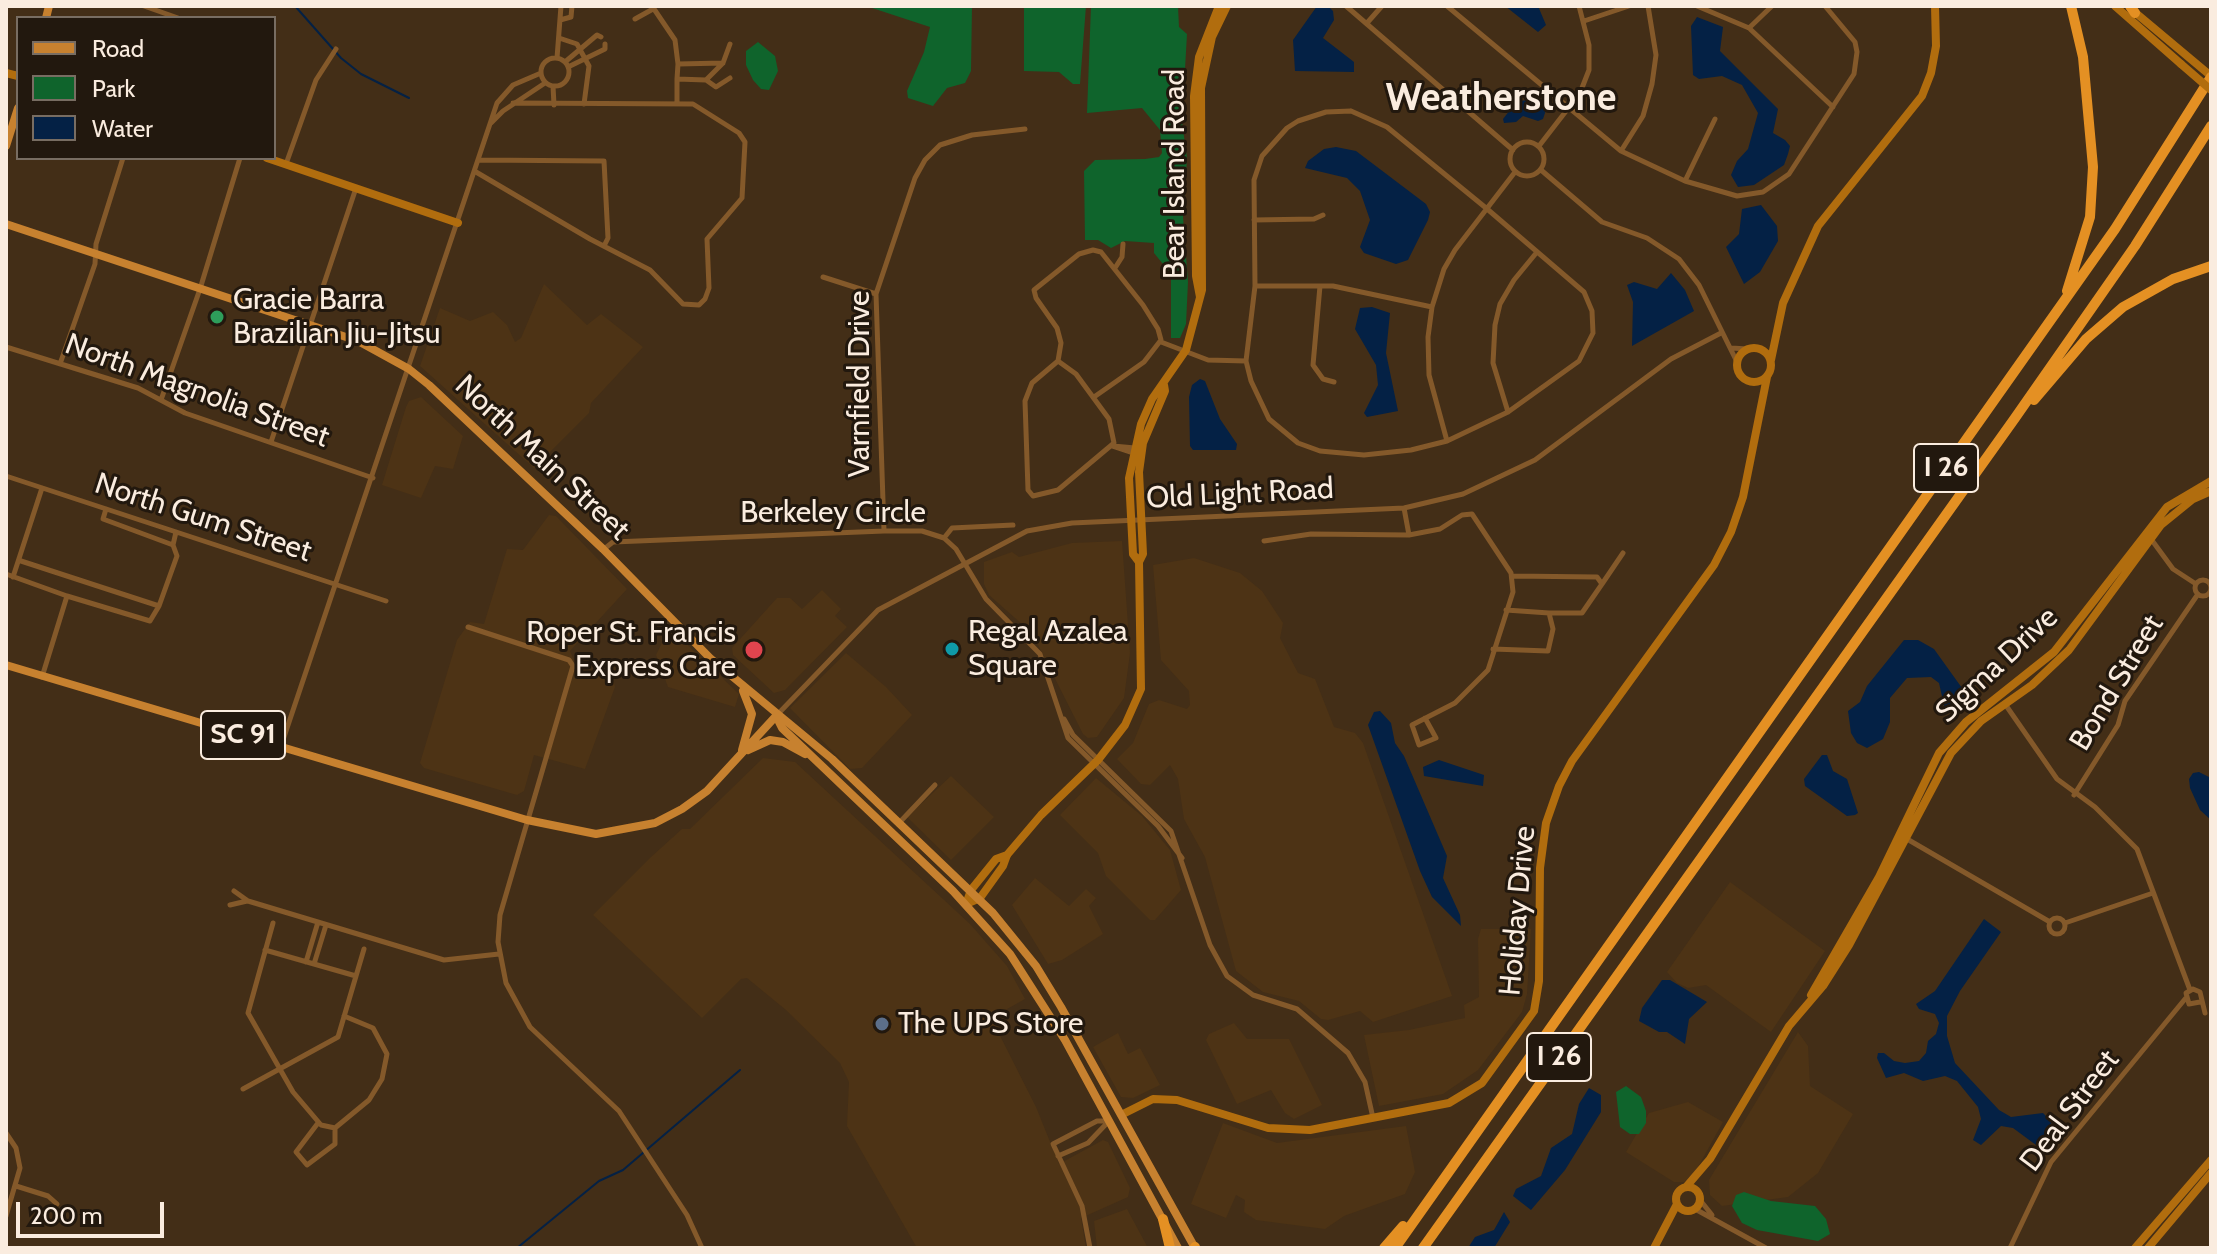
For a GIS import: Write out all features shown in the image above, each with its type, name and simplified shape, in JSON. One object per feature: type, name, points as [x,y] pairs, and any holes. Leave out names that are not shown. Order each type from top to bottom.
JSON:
[{"type":"highway","points":[[2063,303],[2090,217],[2093,167],[2083,57],[2071,6]]},
{"type":"highway","name":"I 26","points":[[1395,1248],[2115,229],[2211,77]]},
{"type":"highway","name":"I 26","points":[[1426,1245],[2015,418],[2135,246],[2211,126]]},
{"type":"highway","points":[[2015,418],[2086,339],[2123,307],[2173,279],[2211,266]]},
{"type":"highway","points":[[1384,1248],[1434,1191]]},
{"type":"highway","points":[[1163,1219],[1170,1248]]},
{"type":"main road","points":[[6,146],[16,114]]},
{"type":"main road","name":"North Main Street","points":[[6,224],[358,341],[409,369],[603,549],[736,681],[832,759],[980,898],[1036,966],[1123,1114],[1195,1248]]},
{"type":"main road","name":"SC 91","points":[[6,665],[527,820],[596,834],[655,823],[707,791],[776,716]]},
{"type":"main road","points":[[736,681],[748,700],[752,714],[741,755]]},
{"type":"main road","name":"North Main Street","points":[[776,716],[782,728],[966,904],[1027,977],[1178,1248]]},
{"type":"main road","points":[[741,755],[770,740],[783,742],[818,760]]},
{"type":"main road","points":[[1109,1121],[1123,1114]]},
{"type":"street","points":[[144,6],[166,16]]},
{"type":"street","points":[[557,58],[561,6]]},
{"type":"street","points":[[560,20],[571,17],[572,6]]},
{"type":"street","name":"Bear Island Road","points":[[1200,297],[1196,276],[1195,83],[1203,43],[1219,6]]},
{"type":"street","name":"Bear Island Road","points":[[1131,521],[1129,478],[1138,452],[1146,410],[1186,350],[1200,297],[1201,88],[1212,37],[1227,6]]},
{"type":"street","points":[[1346,6],[1513,150]]},
{"type":"street","points":[[1367,23],[1382,6]]},
{"type":"street","points":[[1447,6],[1621,151],[1685,181],[1737,196],[1763,192],[1789,174],[1854,74],[1857,52],[1850,32],[1825,6]]},
{"type":"street","points":[[1539,146],[1570,108],[1589,70],[1589,45],[1579,6]]},
{"type":"street","points":[[1584,21],[1629,6]]},
{"type":"street","points":[[1621,151],[1643,116],[1652,84],[1656,55],[1648,6]]},
{"type":"street","points":[[1697,6],[1749,28],[1833,107]]},
{"type":"street","points":[[1749,28],[1772,6]]},
{"type":"street","points":[[1737,362],[1750,348],[1764,342],[1776,326],[1818,226],[1922,96],[1931,73],[1936,46],[1935,6]]},
{"type":"street","points":[[2115,6],[2211,77]]},
{"type":"street","points":[[635,19],[653,7],[675,40],[677,104]]},
{"type":"street","points":[[2131,8],[2211,90]]},
{"type":"street","points":[[601,37],[597,35],[580,48],[566,64],[566,81],[553,86],[545,83],[541,73],[545,61],[557,58],[566,64],[587,59],[605,49],[605,44]]},
{"type":"street","points":[[559,38],[569,40],[580,48],[587,59],[590,74],[584,104]]},
{"type":"street","points":[[706,80],[723,63],[730,44]]},
{"type":"street","points":[[286,164],[316,80],[336,49]]},
{"type":"street","points":[[678,64],[723,63]]},
{"type":"street","points":[[281,746],[496,106],[513,85],[541,73]]},
{"type":"street","points":[[677,79],[706,80],[716,87],[730,78]]},
{"type":"street","points":[[490,124],[513,103],[545,83]]},
{"type":"street","points":[[553,86],[554,105]]},
{"type":"street","points":[[476,172],[650,270],[683,304],[699,305],[705,299],[709,288],[707,239],[742,198],[745,142],[736,130],[699,107],[677,104],[513,103]]},
{"type":"street","points":[[496,106],[503,111]]},
{"type":"street","points":[[1351,111],[1387,127],[1584,292],[1592,311],[1593,333],[1579,361],[1508,412],[1447,441],[1411,450],[1364,455],[1320,451],[1298,443],[1269,419],[1254,390],[1246,361],[1255,286],[1254,220],[1254,180],[1270,144],[1298,121],[1326,112],[1351,111]]},
{"type":"street","points":[[1685,181],[1715,119]]},
{"type":"street","name":"Varnfield Drive","points":[[884,531],[876,294],[915,178],[925,160],[940,145],[959,138],[1025,129]]},
{"type":"street","points":[[1526,142],[1539,146],[1545,160],[1541,170],[1527,177],[1515,172],[1511,164],[1513,150],[1526,142]]},
{"type":"street","points":[[60,364],[122,160]]},
{"type":"street","points":[[161,400],[200,289],[239,160]]},
{"type":"street","points":[[273,160],[458,223]]},
{"type":"street","points":[[479,160],[604,161],[608,238],[604,246]]},
{"type":"street","points":[[1541,170],[1602,222],[1647,238],[1679,259],[1699,285],[1731,348],[1739,372],[1755,389],[1759,408]]},
{"type":"street","points":[[1447,441],[1429,375],[1428,337],[1432,307],[1444,269],[1515,172]]},
{"type":"street","points":[[271,442],[357,187]]},
{"type":"street","points":[[1254,220],[1314,219],[1323,215]]},
{"type":"street","points":[[1115,268],[1122,257],[1123,244]]},
{"type":"street","points":[[1112,446],[1058,490],[1033,496],[1029,494],[1026,393],[1058,361],[1061,338],[1036,298],[1037,284],[1089,250],[1105,254],[1158,329],[1161,342]]},
{"type":"street","points":[[1508,412],[1493,363],[1495,325],[1500,304],[1514,280],[1537,252]]},
{"type":"street","points":[[823,277],[876,294]]},
{"type":"street","points":[[1255,286],[1320,286],[1432,307]]},
{"type":"street","points":[[1320,286],[1313,365],[1323,379],[1334,382]]},
{"type":"street","points":[[1747,380],[1757,382],[1767,377],[1776,326]]},
{"type":"street","name":"Old Light Road","points":[[776,716],[878,610],[964,562],[1040,527],[1404,508],[1463,494],[1506,477],[1564,439],[1671,359],[1721,333]]},
{"type":"street","points":[[1161,342],[1217,362],[1246,361]]},
{"type":"street","points":[[1094,397],[1144,362],[1161,342]]},
{"type":"street","name":"North Magnolia Street","points":[[6,347],[138,388],[185,413],[373,478]]},
{"type":"street","points":[[1731,348],[1765,351],[1771,360]]},
{"type":"street","points":[[1058,361],[1076,374],[1112,425],[1112,446]]},
{"type":"street","name":"Holiday Drive","points":[[1123,1114],[1159,1099],[1177,1100],[1290,1131],[1449,1103],[1482,1083],[1534,1011],[1539,981],[1540,868],[1546,823],[1559,786],[1572,761],[1714,565],[1731,532],[1743,497],[1767,377]]},
{"type":"street","points":[[1112,446],[1138,452]]},
{"type":"street","name":"Bear Island Road","points":[[1138,452],[1142,520]]},
{"type":"street","name":"North Gum Street","points":[[6,476],[386,601]]},
{"type":"street","name":"Sigma Drive","points":[[1710,1159],[1699,1196],[1686,1208],[1677,1193],[1710,1159],[1771,1054],[1809,1000],[1823,986],[1849,945],[1903,837],[1951,753],[2002,700],[2039,678],[2080,638],[2148,536],[2181,496],[2211,481]]},
{"type":"street","points":[[13,577],[21,561],[19,552],[42,488]]},
{"type":"street","name":"Sigma Drive","points":[[2148,536],[2174,513],[2211,491]]},
{"type":"street","points":[[1404,508],[1409,535]]},
{"type":"street","points":[[106,509],[103,519],[173,545]]},
{"type":"street","points":[[1264,541],[1311,534],[1409,535],[1440,529],[1462,515],[1472,514],[1503,557],[1512,576],[1513,592],[1488,670],[1455,703],[1425,718],[1412,725],[1419,745],[1436,738],[1425,718]]},
{"type":"street","points":[[966,904],[980,898],[1003,866],[1007,855],[1041,815],[1096,762],[1125,725],[1141,689],[1139,562],[1143,554],[1142,520]]},
{"type":"street","points":[[1131,521],[1133,554],[1139,562]]},
{"type":"street","points":[[944,538],[952,528],[1013,525]]},
{"type":"street","name":"Berkeley Circle","points":[[603,549],[613,542],[884,531],[922,531],[944,538],[964,562],[986,599],[1040,654],[1062,715],[1073,735],[1096,762],[1171,831],[1218,964],[1238,987],[1297,1009],[1348,1053],[1365,1082],[1373,1118]]},
{"type":"street","points":[[6,574],[150,621],[159,606],[177,556],[173,545],[176,532]]},
{"type":"street","points":[[2148,536],[2159,546],[2173,569],[2196,584],[2198,594],[2205,596],[2211,588],[2205,581],[2196,584]]},
{"type":"street","points":[[1506,610],[1582,613],[1623,553]]},
{"type":"street","points":[[21,561],[159,606]]},
{"type":"street","points":[[1512,576],[1597,577],[1602,584]]},
{"type":"street","name":"Bond Street","points":[[2074,795],[2118,725],[2125,701],[2198,594]]},
{"type":"street","points":[[42,677],[67,596]]},
{"type":"street","points":[[1493,649],[1548,651],[1553,629],[1549,613]]},
{"type":"street","points":[[468,627],[572,662],[544,770],[500,915],[499,954],[506,983],[520,1013],[619,1111],[704,1248]]},
{"type":"street","points":[[2002,700],[2057,779],[2074,795],[2095,807],[2129,838],[2190,990],[2200,992],[2195,1004]]},
{"type":"street","points":[[899,823],[935,785]]},
{"type":"street","points":[[1903,837],[2050,922]]},
{"type":"street","points":[[966,904],[971,890],[996,859],[1007,855]]},
{"type":"street","points":[[234,891],[248,901],[444,960],[499,954]]},
{"type":"street","points":[[2065,923],[2153,893]]},
{"type":"street","points":[[230,905],[248,901]]},
{"type":"street","points":[[2050,922],[2057,918],[2065,923]]},
{"type":"street","points":[[306,962],[318,922]]},
{"type":"street","points":[[2050,922],[2050,930],[2057,935],[2064,931],[2065,923]]},
{"type":"street","points":[[273,923],[247,1011],[280,1069],[318,1123],[335,1128]]},
{"type":"street","points":[[314,964],[326,925]]},
{"type":"street","points":[[243,1089],[338,1037],[364,949]]},
{"type":"street","points":[[265,950],[356,976]]},
{"type":"street","name":"Deal Street","points":[[2010,1248],[2051,1162],[2179,1010],[2190,990]]},
{"type":"street","points":[[2185,999],[2211,1019]]},
{"type":"street","name":"Deal Street","points":[[2179,1010],[2195,1004]]},
{"type":"street","points":[[335,1128],[369,1100],[382,1079],[387,1054],[373,1028],[344,1016]]},
{"type":"street","points":[[1090,1248],[1082,1206],[1053,1144],[1097,1121],[1109,1121]]},
{"type":"street","points":[[1058,1156],[1088,1143],[1109,1121]]},
{"type":"street","points":[[318,1123],[296,1152],[307,1165],[335,1144],[335,1128]]},
{"type":"street","points":[[6,1133],[19,1158],[16,1186],[6,1216]]},
{"type":"street","points":[[2135,1248],[2211,1160]]},
{"type":"street","points":[[2148,1248],[2211,1173]]},
{"type":"street","points":[[16,1186],[48,1196],[57,1204]]},
{"type":"street","points":[[1686,1187],[1699,1196],[1712,1216]]},
{"type":"street","points":[[1654,1248],[1668,1225],[1686,1208],[1712,1216],[1766,1248]]},
{"type":"shaded area","points":[[544,284],[587,325],[601,314],[643,347],[591,403],[589,413],[534,468],[420,366],[440,308],[470,321],[493,312],[507,325],[515,342],[521,338]]},
{"type":"shaded area","points":[[421,397],[463,436],[453,469],[435,466],[421,498],[382,485],[406,407],[409,401]]},
{"type":"shaded area","points":[[549,515],[556,516],[627,589],[570,651],[577,667],[614,682],[615,687],[585,769],[534,755],[524,791],[517,795],[424,768],[420,763],[457,640],[470,622],[484,624],[507,549],[523,550]]},
{"type":"shaded area","points":[[1122,541],[1130,653],[1124,698],[1097,737],[1088,738],[1083,734],[1032,633],[989,595],[984,584],[984,562],[1012,552],[1019,557],[1072,543]]},
{"type":"shaded area","points":[[1194,558],[1240,573],[1262,591],[1283,623],[1280,638],[1298,673],[1315,679],[1334,727],[1355,733],[1363,743],[1452,996],[1373,1022],[1360,1011],[1328,1020],[1321,1019],[1299,1001],[1263,992],[1236,971],[1205,857],[1184,819],[1178,779],[1170,765],[1150,785],[1141,784],[1117,759],[1133,743],[1149,704],[1159,700],[1187,709],[1190,705],[1189,691],[1161,660],[1153,565]]},
{"type":"shaded area","points":[[822,590],[841,609],[835,616],[847,627],[785,690],[774,693],[733,655],[732,648],[777,598],[790,598],[802,609]]},
{"type":"shaded area","points":[[668,630],[673,631],[739,694],[735,707],[668,687],[656,655]]},
{"type":"shaded area","points":[[846,653],[886,687],[912,715],[862,768],[850,769],[790,708]]},
{"type":"shaded area","points":[[763,758],[795,762],[970,924],[1007,966],[1025,999],[991,1018],[1036,1107],[1059,1164],[1103,1140],[1108,1142],[1130,1188],[1128,1197],[1081,1218],[1086,1248],[917,1248],[847,1126],[849,1082],[840,1063],[786,1010],[747,978],[741,979],[702,1018],[593,915],[651,857],[682,829],[690,829]]},
{"type":"shaded area","points":[[951,776],[994,817],[951,860],[907,817]]},
{"type":"shaded area","points":[[1096,778],[1142,816],[1170,850],[1181,890],[1155,920],[1150,920],[1106,876],[1098,853],[1060,815]]},
{"type":"shaded area","points":[[1035,878],[1069,906],[1086,889],[1096,898],[1089,906],[1103,934],[1062,960],[1048,964],[1012,905]]},
{"type":"shaded area","points":[[1730,882],[1825,951],[1771,1032],[1706,985],[1688,988],[1677,983],[1667,972]]},
{"type":"shaded area","points":[[1481,929],[1531,929],[1527,994],[1522,1012],[1478,1070],[1443,1094],[1379,1106],[1364,1035],[1409,1030],[1465,1018],[1464,1005],[1479,997],[1478,939]]},
{"type":"shaded area","points":[[1234,1023],[1247,1039],[1289,1039],[1322,1105],[1294,1119],[1285,1113],[1271,1090],[1237,1104],[1206,1040],[1209,1034]]},
{"type":"shaded area","points":[[1798,1032],[1808,1046],[1810,1086],[1853,1114],[1818,1173],[1788,1197],[1722,1206],[1710,1195],[1709,1180]]},
{"type":"shaded area","points":[[1118,1033],[1128,1054],[1140,1048],[1160,1085],[1133,1098],[1121,1097],[1093,1047]]},
{"type":"shaded area","points":[[1688,1102],[1723,1122],[1693,1176],[1684,1182],[1674,1182],[1626,1152],[1649,1113]]},
{"type":"shaded area","points":[[1223,1123],[1277,1143],[1406,1126],[1415,1172],[1405,1194],[1344,1216],[1325,1229],[1256,1220],[1244,1212],[1245,1200],[1236,1195],[1226,1218],[1191,1204]]},
{"type":"shaded area","points":[[1127,1209],[1148,1248],[1097,1248],[1094,1221]]},
{"type":"green space","points":[[866,6],[972,6],[971,71],[965,83],[947,88],[933,106],[908,98],[907,91],[924,52],[930,27]]},
{"type":"green space","points":[[1024,6],[1086,6],[1080,84],[1073,84],[1059,72],[1024,71]]},
{"type":"green space","points":[[1091,6],[1178,6],[1179,27],[1187,34],[1182,122],[1187,158],[1183,217],[1188,282],[1186,324],[1180,338],[1171,338],[1171,274],[1154,253],[1154,243],[1125,241],[1111,248],[1098,240],[1085,240],[1084,171],[1095,160],[1145,159],[1159,157],[1162,153],[1160,130],[1142,108],[1087,113]]},
{"type":"green space","points":[[758,42],[775,56],[778,71],[769,90],[761,89],[746,65],[746,51]]},
{"type":"green space","points":[[1626,1086],[1641,1097],[1646,1111],[1646,1123],[1639,1134],[1630,1134],[1620,1127],[1616,1092]]},
{"type":"green space","points":[[1744,1192],[1771,1201],[1815,1206],[1826,1219],[1830,1234],[1818,1241],[1757,1230],[1742,1223],[1732,1206],[1736,1195]]},
{"type":"water","points":[[1317,6],[1328,6],[1333,11],[1334,20],[1323,38],[1354,62],[1354,72],[1295,71],[1293,40]]},
{"type":"water","points":[[1505,6],[1538,6],[1546,25],[1538,32]]},
{"type":"water","points":[[1697,17],[1723,27],[1720,51],[1778,109],[1773,133],[1790,146],[1788,154],[1784,165],[1754,185],[1738,187],[1731,175],[1737,161],[1748,149],[1758,113],[1742,85],[1722,76],[1699,79],[1693,75],[1691,26]]},
{"type":"water","points":[[1532,100],[1546,110],[1543,119],[1538,121],[1523,116],[1516,122],[1504,123],[1503,119],[1517,101]]},
{"type":"water","points":[[1336,147],[1356,151],[1426,204],[1430,212],[1428,220],[1408,260],[1396,264],[1364,253],[1360,247],[1370,220],[1360,191],[1347,178],[1305,168],[1308,161],[1324,149]]},
{"type":"water","points":[[1761,205],[1777,226],[1778,241],[1760,272],[1744,284],[1726,247],[1739,234],[1742,209]]},
{"type":"water","points":[[1671,273],[1685,290],[1694,311],[1632,346],[1633,302],[1627,285],[1634,282],[1657,289]]},
{"type":"water","points":[[1372,307],[1390,313],[1386,353],[1398,411],[1367,417],[1364,413],[1378,385],[1376,365],[1355,329],[1360,308]]},
{"type":"water","points":[[1200,379],[1205,381],[1220,419],[1237,444],[1236,450],[1193,450],[1190,446],[1189,397],[1192,385]]},
{"type":"water","points":[[1904,640],[1918,640],[1934,649],[1967,695],[1946,714],[1939,683],[1931,677],[1907,678],[1890,698],[1890,722],[1883,739],[1867,748],[1857,743],[1851,733],[1848,711],[1860,702],[1867,686]]},
{"type":"water","points":[[1380,711],[1391,723],[1395,743],[1404,756],[1447,856],[1443,878],[1460,915],[1461,926],[1432,897],[1420,871],[1368,725],[1374,712]]},
{"type":"water","points":[[1822,755],[1827,755],[1833,771],[1847,779],[1858,813],[1855,815],[1847,816],[1805,786],[1804,779]]},
{"type":"water","points":[[1439,760],[1484,775],[1483,786],[1424,776],[1423,767]]},
{"type":"water","points":[[2199,772],[2211,778],[2211,820],[2200,810],[2190,788],[2189,779],[2193,773]]},
{"type":"water","points":[[1984,919],[2001,932],[1960,991],[1947,1016],[1947,1036],[1955,1063],[1999,1110],[2011,1117],[2043,1113],[2052,1122],[2041,1144],[2036,1145],[2013,1128],[2001,1126],[1981,1145],[1973,1140],[1981,1119],[1978,1107],[1957,1081],[1945,1076],[1923,1081],[1904,1073],[1886,1078],[1877,1058],[1878,1053],[1884,1053],[1894,1061],[1905,1063],[1919,1061],[1926,1053],[1928,1041],[1936,1034],[1939,1023],[1935,1014],[1919,1009],[1916,1004],[1935,991]]},
{"type":"water","points":[[1662,980],[1670,980],[1707,1002],[1689,1019],[1685,1044],[1667,1032],[1659,1032],[1639,1021],[1642,1008]]},
{"type":"water","points":[[1589,1088],[1601,1095],[1601,1112],[1565,1170],[1531,1210],[1513,1196],[1516,1189],[1541,1176],[1551,1148],[1572,1134],[1579,1104]]},
{"type":"water","points":[[1504,1212],[1510,1222],[1494,1248],[1468,1248],[1475,1237],[1494,1230]]},
{"type":"waterway","points":[[295,6],[341,58],[361,74],[409,98]]},
{"type":"waterway","points":[[517,1248],[599,1181],[623,1170],[740,1070]]},
{"type":"place","name":"Gracie Barra Brazilian Jiu-Jitsu","points":[[217,317]]},
{"type":"place","name":"Regal Azalea Square","points":[[952,649]]},
{"type":"place","name":"Roper St. Francis Express Care","points":[[754,650]]},
{"type":"place","name":"The UPS Store","points":[[882,1024]]},
{"type":"district","name":"Weatherstone","points":[[1501,99]]}]
